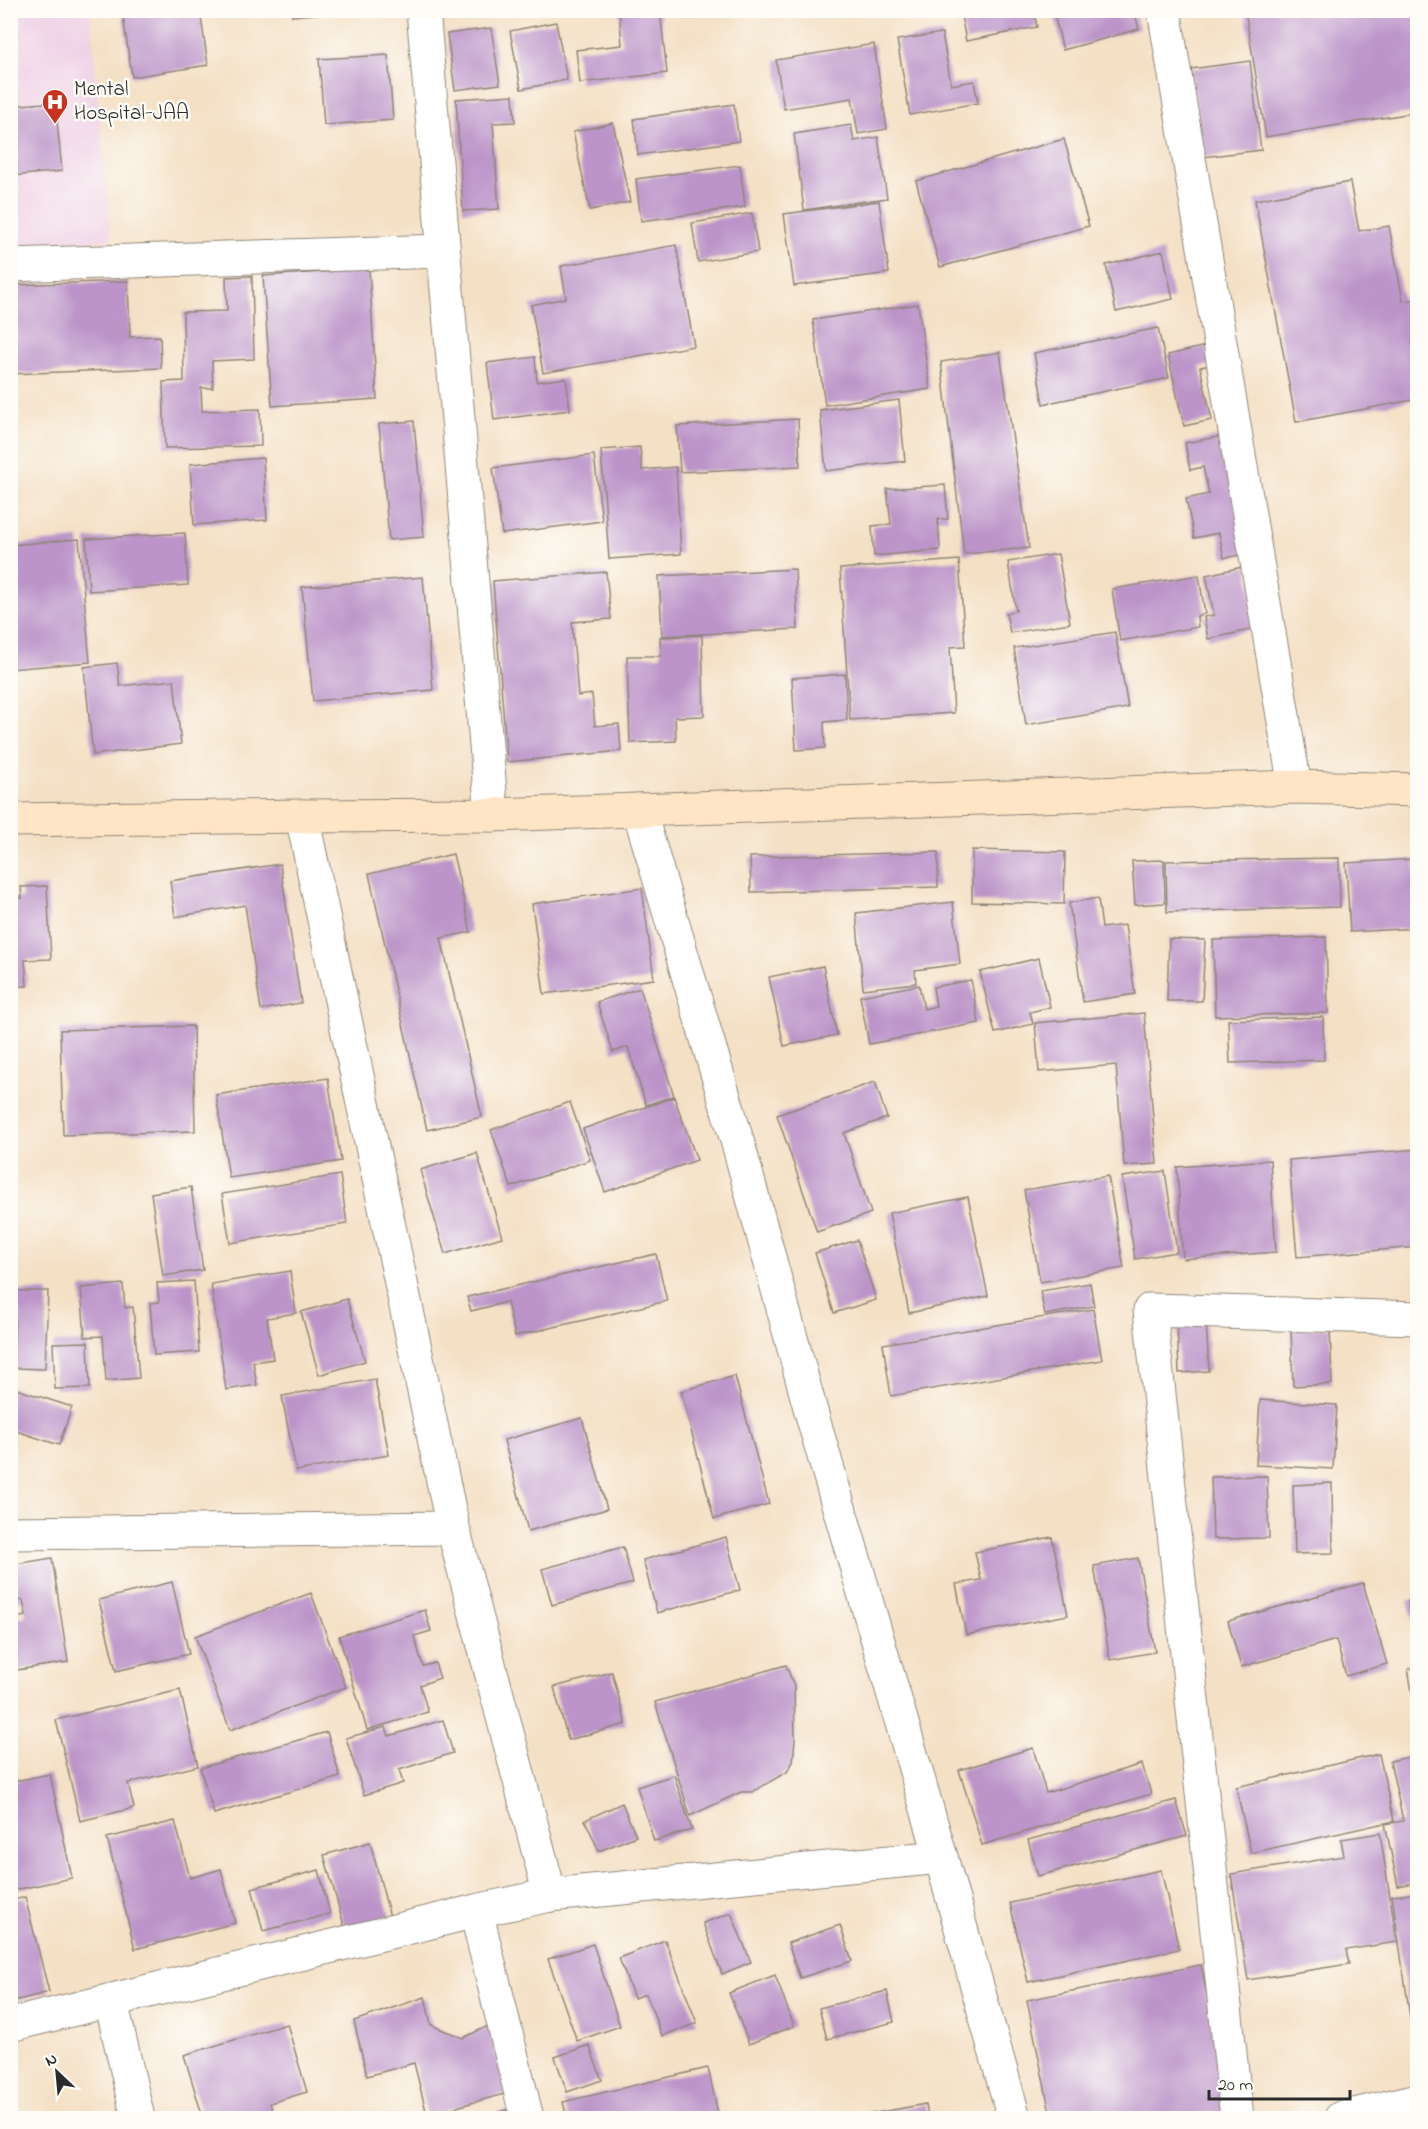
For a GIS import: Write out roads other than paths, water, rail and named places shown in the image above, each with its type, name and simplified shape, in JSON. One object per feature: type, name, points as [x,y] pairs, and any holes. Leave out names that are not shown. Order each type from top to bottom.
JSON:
[{"type":"main road","points":[[10,820],[492,815],[1294,787],[1418,790]]},
{"type":"street","points":[[423,10],[492,815]]},
{"type":"street","points":[[1164,10],[1294,787]]},
{"type":"street","points":[[10,265],[443,251]]},
{"type":"street","points":[[639,810],[729,1112],[812,1415],[941,1857],[1014,2118]]},
{"type":"street","points":[[302,816],[453,1528],[550,1895]]},
{"type":"street","points":[[1237,2118],[1150,1310],[1418,1318]]},
{"type":"street","points":[[10,1533],[453,1528]]},
{"type":"street","points":[[10,2025],[550,1895],[941,1857]]},
{"type":"street","points":[[476,1911],[527,2118]]},
{"type":"street","points":[[111,2001],[138,2118]]},
{"type":"street","points":[[1341,2118],[1418,2100]]},
{"type":"place","name":"Mental Hospital-JAA","points":[[55,125]]}]
